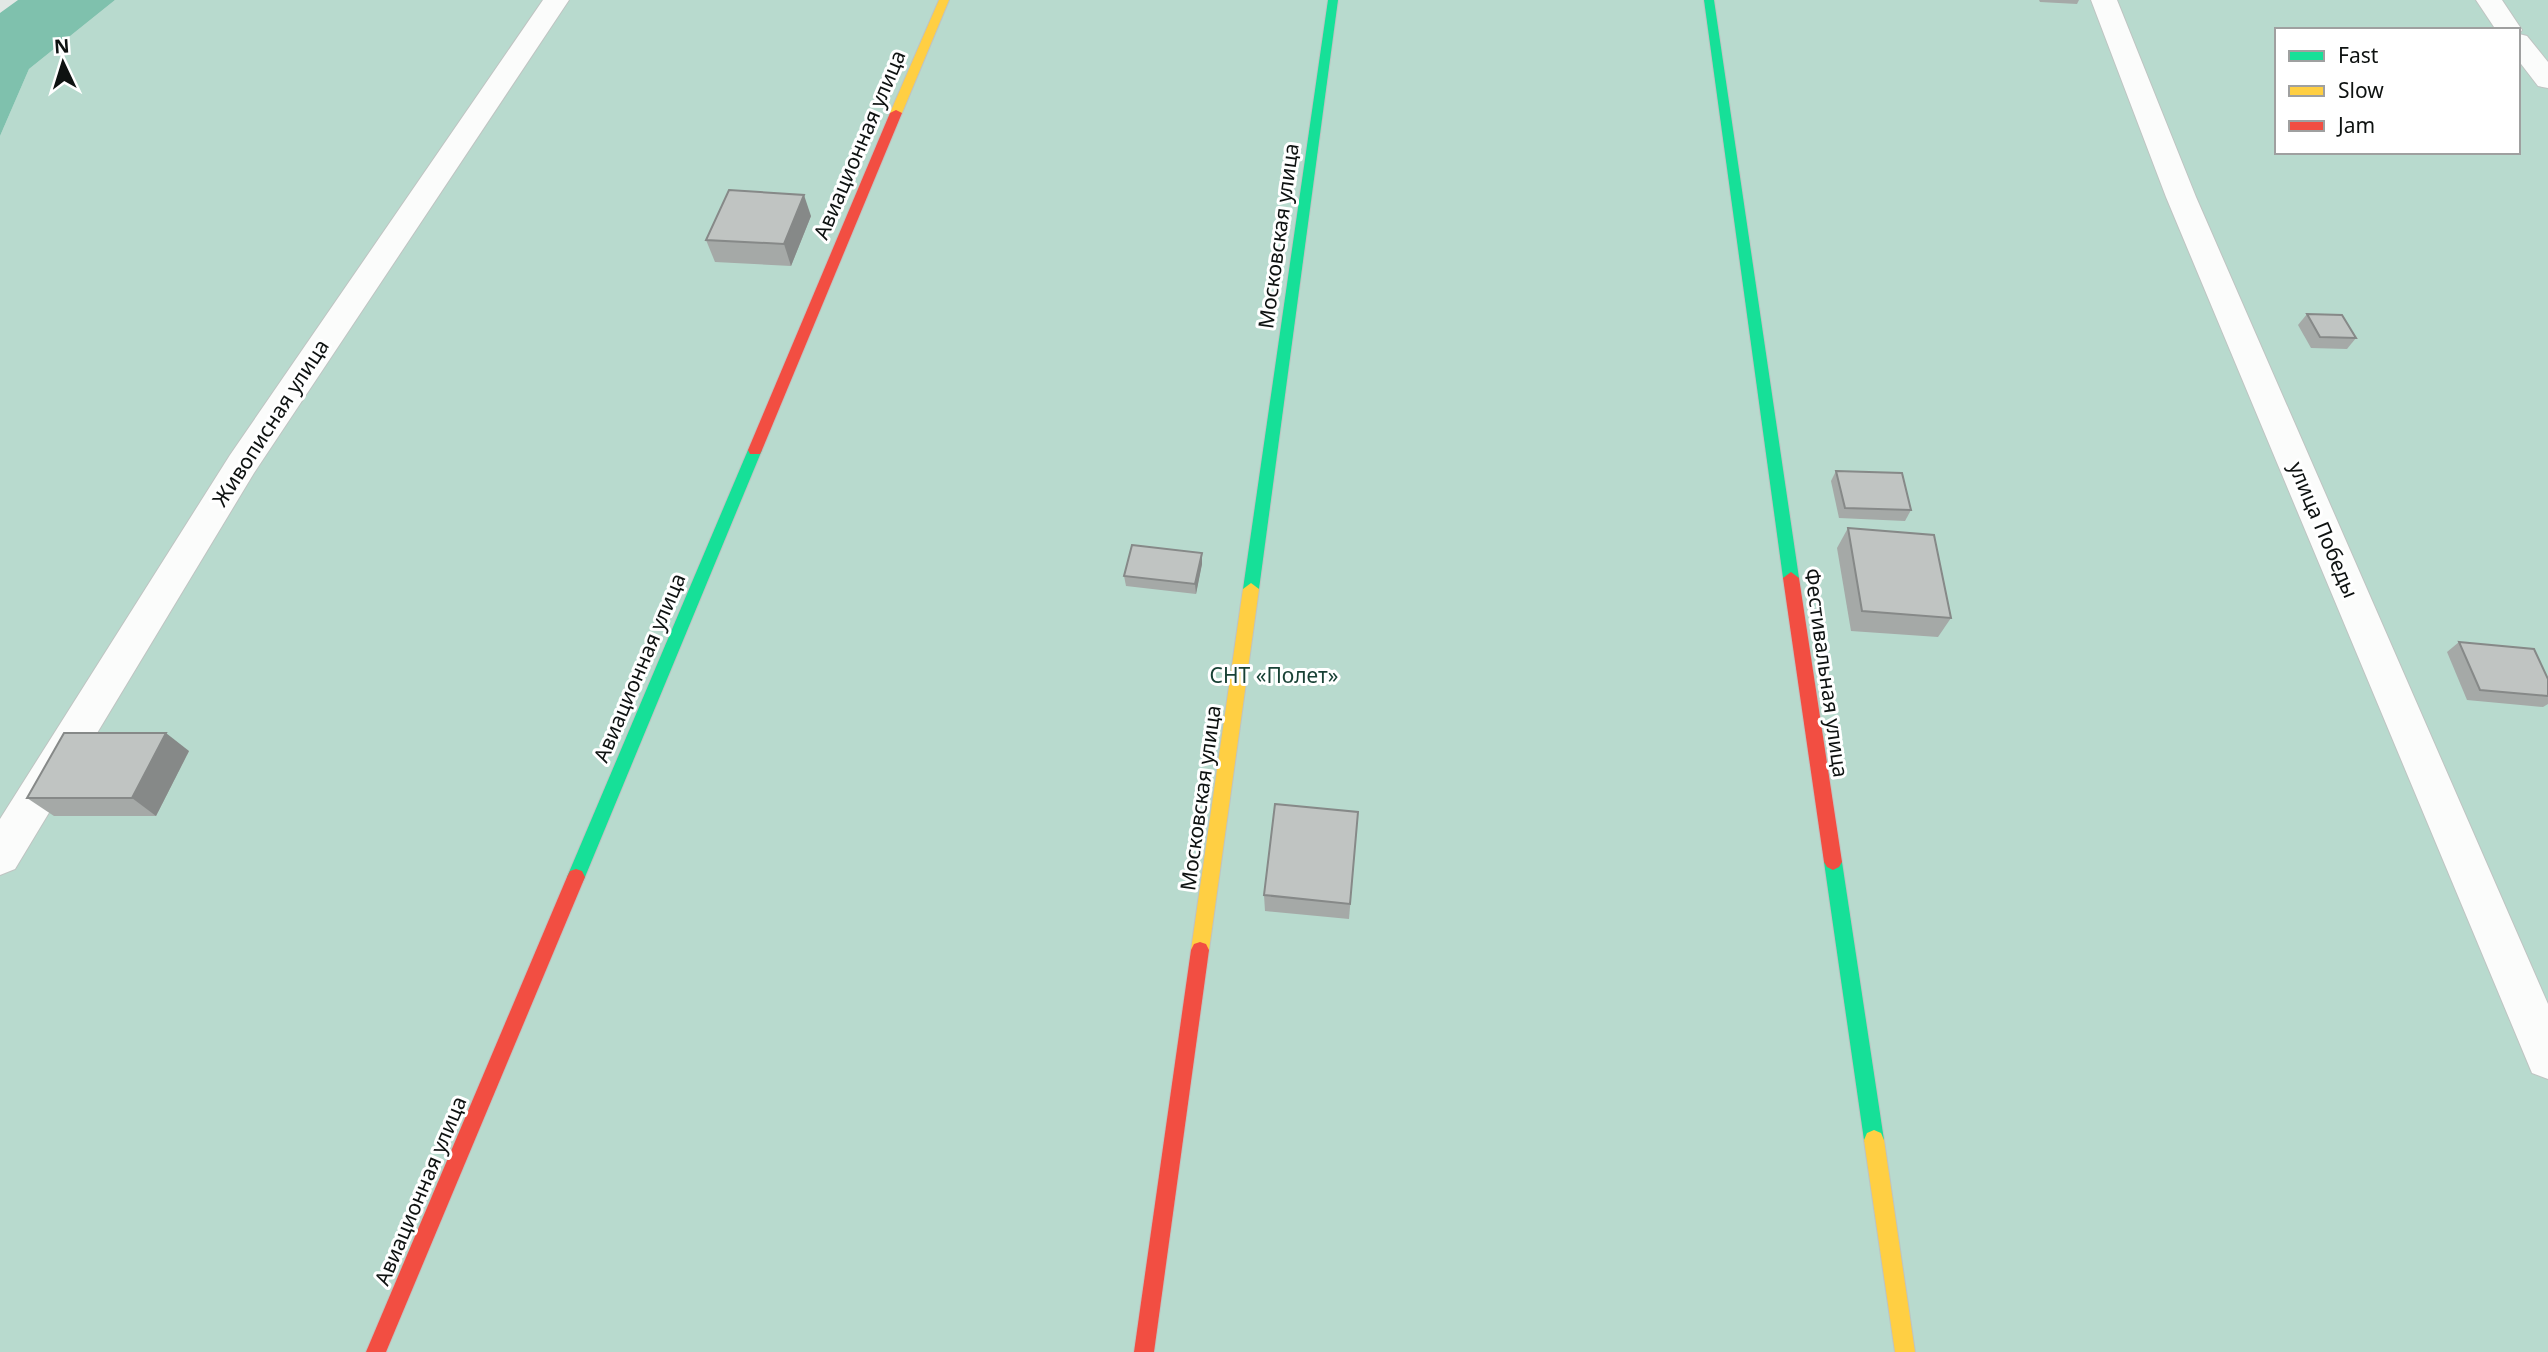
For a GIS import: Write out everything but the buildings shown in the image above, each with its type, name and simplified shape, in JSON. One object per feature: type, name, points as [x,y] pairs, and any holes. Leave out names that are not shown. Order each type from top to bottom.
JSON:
[{"type":"street","name":"Живописная улица","points":[[0,856],[242,464],[556,0]]},
{"type":"street","name":"Авиационная улица","points":[[376,1352],[944,0]]},
{"type":"street","name":"Московская улица","points":[[1144,1352],[1333,0]]},
{"type":"street","name":"Фестивальная улица","points":[[1709,0],[1731,167],[1905,1352]]},
{"type":"street","name":"улица Победы","points":[[2104,0],[2181,197],[2548,1057]]},
{"type":"street","points":[[2489,0],[2508,28]]},
{"type":"street","points":[[2520,45],[2548,80]]},
{"type":"green space","name":"СНТ «Полет»","points":[[115,0],[2548,0],[2548,1352],[0,1352],[0,136],[29,69]]},
{"type":"shaded area","points":[[18,0],[115,0],[29,69],[0,136],[0,13]]},
{"type":"traffic: fast","points":[[1251,589],[1333,0]]},
{"type":"traffic: fast","points":[[1709,0],[1791,578]]},
{"type":"traffic: fast","points":[[576,877],[755,450]]},
{"type":"traffic: fast","points":[[1833,862],[1874,1140]]},
{"type":"traffic: slow","points":[[896,113],[944,0]]},
{"type":"traffic: slow","points":[[1200,950],[1251,589]]},
{"type":"traffic: slow","points":[[1874,1140],[1905,1352]]},
{"type":"traffic: jam","points":[[755,450],[896,113]]},
{"type":"traffic: jam","points":[[1791,578],[1833,862]]},
{"type":"traffic: jam","points":[[376,1352],[576,877]]},
{"type":"traffic: jam","points":[[1144,1352],[1200,950]]}]
